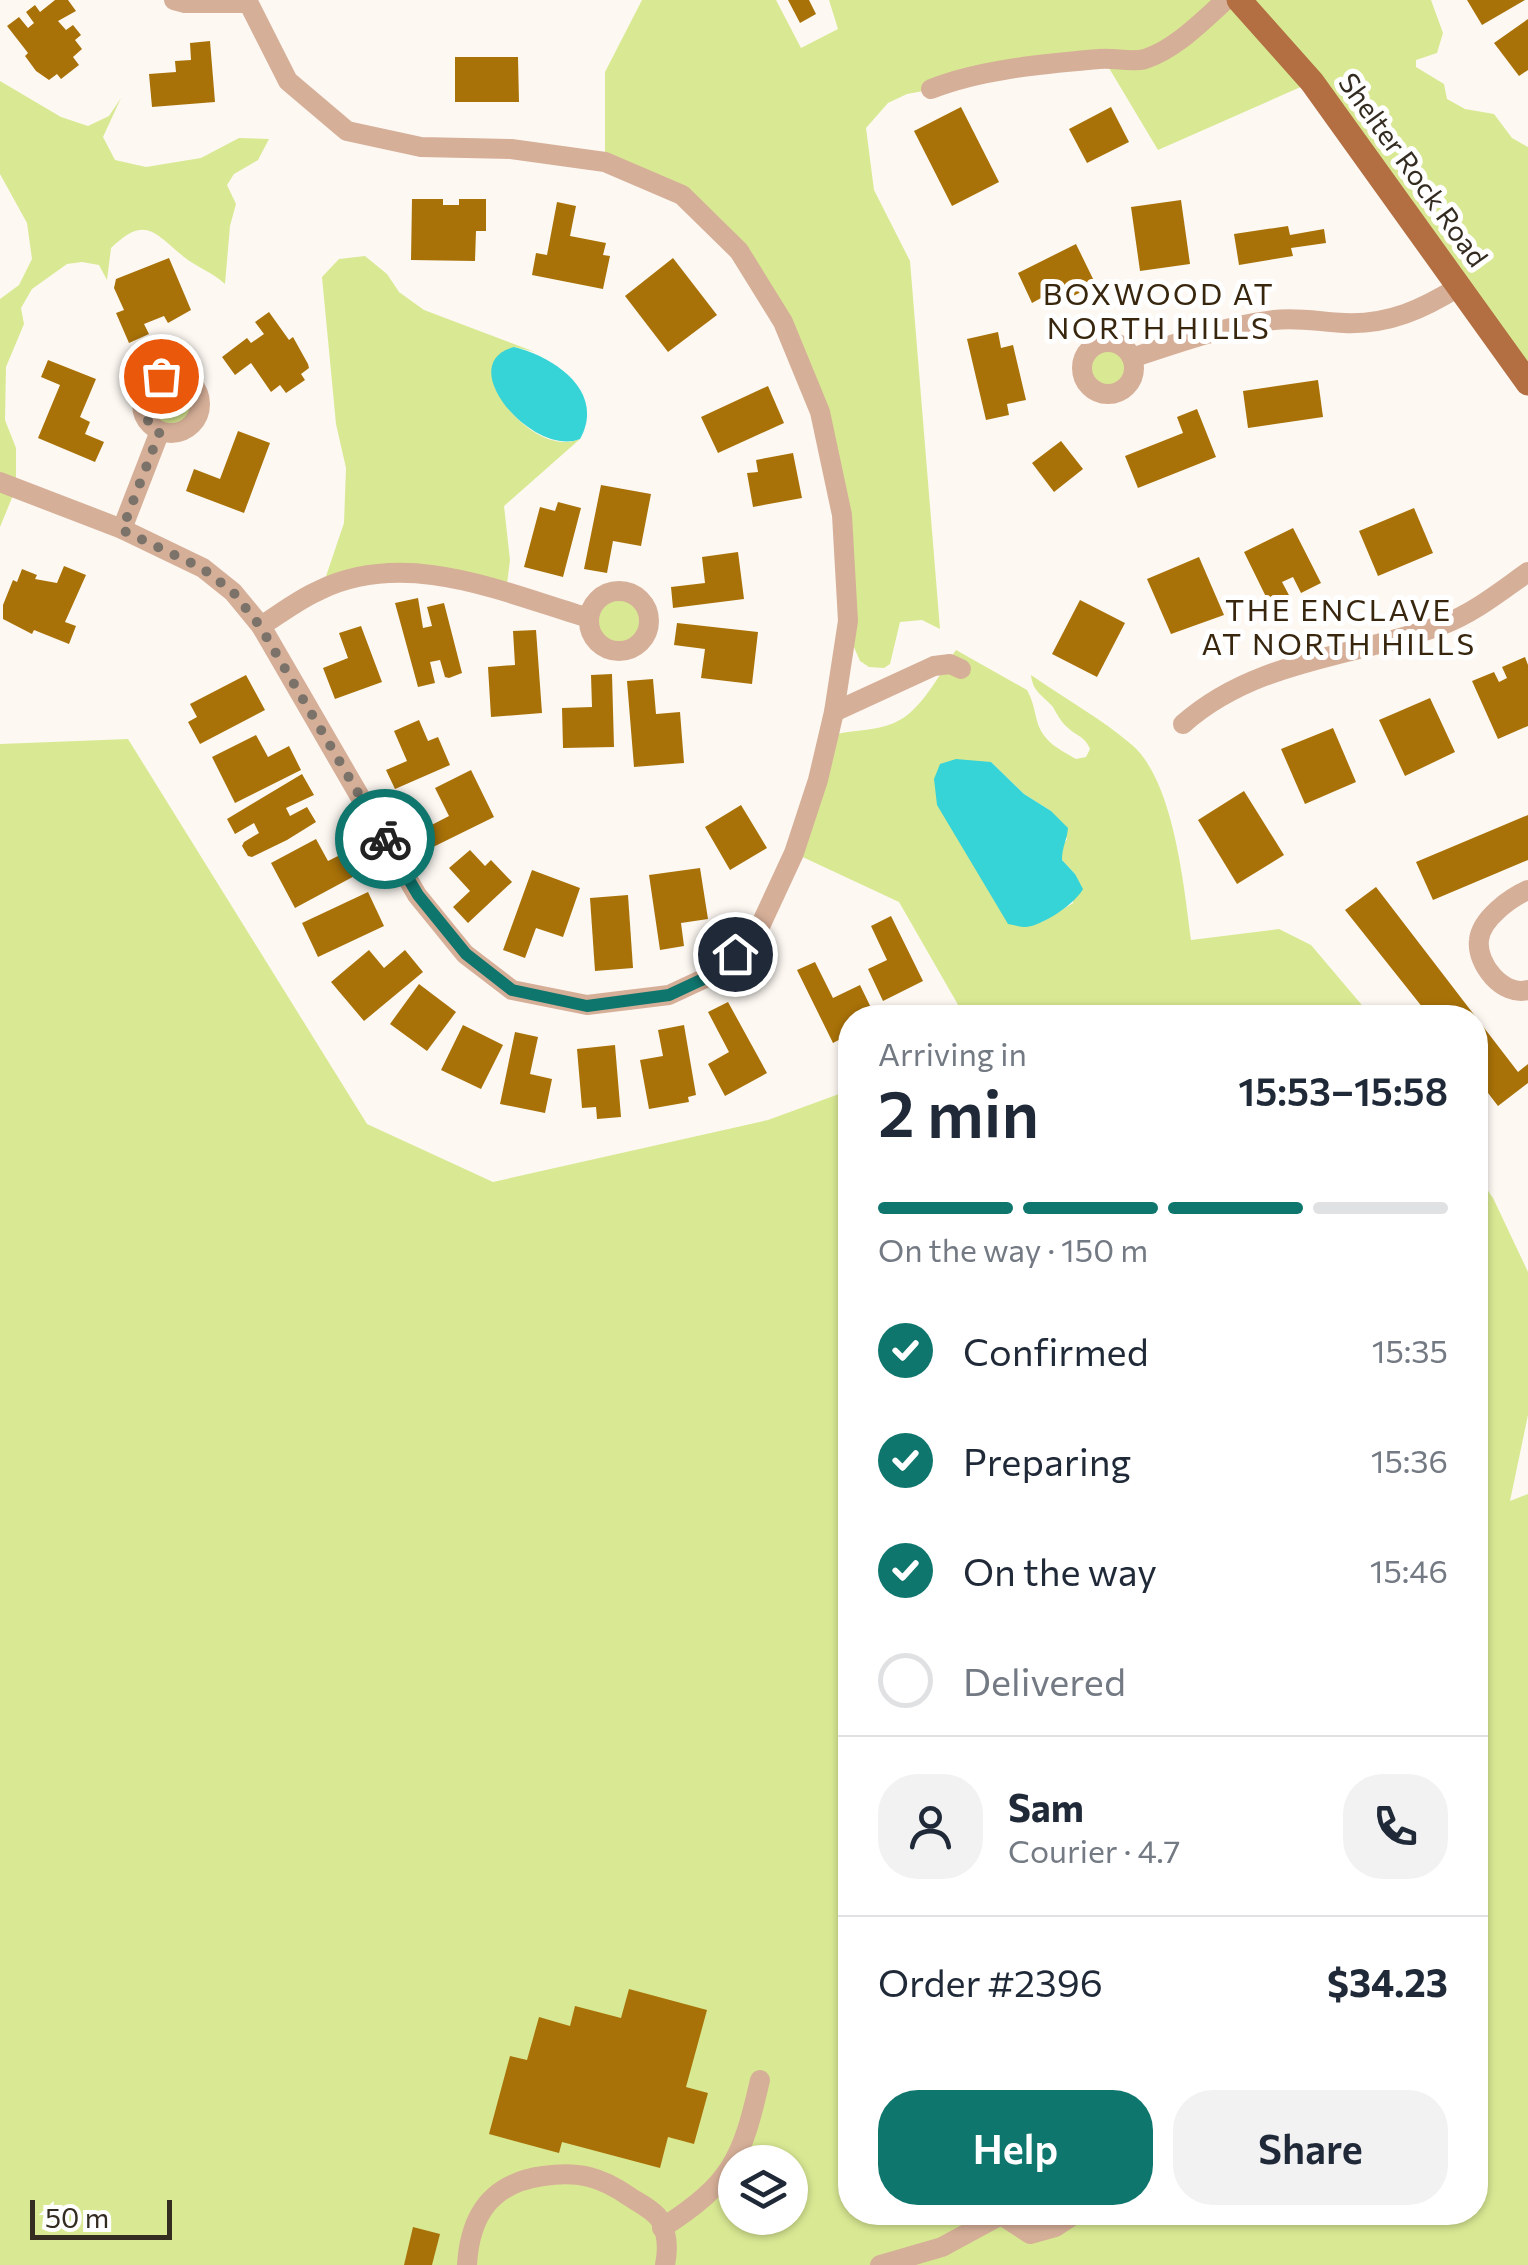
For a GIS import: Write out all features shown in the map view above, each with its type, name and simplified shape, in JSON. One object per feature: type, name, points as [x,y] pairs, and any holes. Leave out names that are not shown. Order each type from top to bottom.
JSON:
[{"type":"main road","name":"Shelter Rock Road","points":[[1239,0],[1312,82],[1528,383]]},
{"type":"street","points":[[0,482],[122,530],[216,576],[260,626],[418,895],[466,954],[512,990],[587,1006],[669,995],[714,974],[756,935],[794,853],[818,780],[834,712],[848,621],[842,515],[820,412],[783,322],[739,251],[682,195],[605,162],[511,149],[421,147],[347,131],[288,81],[247,2],[174,0]]},
{"type":"street","points":[[931,89],[956,79],[1036,67],[1104,58],[1144,59],[1174,44],[1226,0]]},
{"type":"street","points":[[1132,358],[1226,327],[1280,319],[1386,321],[1422,310],[1460,286]]},
{"type":"street","points":[[122,530],[160,431]]},
{"type":"street","points":[[260,626],[322,588],[384,572],[423,573],[478,583],[589,618]]},
{"type":"street","points":[[1183,724],[1203,706],[1280,670],[1462,618],[1528,572]]},
{"type":"street","points":[[834,712],[934,666],[950,664],[962,668]]},
{"type":"street","points":[[1528,890],[1486,922],[1478,942],[1484,963],[1500,985],[1521,992],[1528,990]]},
{"type":"street","points":[[662,2228],[691,2209],[729,2174],[749,2128],[760,2080]]},
{"type":"street","points":[[466,2265],[472,2232],[497,2191],[520,2179],[573,2172],[617,2188],[659,2218],[667,2243],[665,2265]]},
{"type":"street","points":[[880,2265],[942,2247],[982,2225]]},
{"type":"street","points":[[1017,2225],[1030,2234],[1058,2225]]},
{"type":"green space","points":[[642,0],[776,0],[801,48],[838,29],[829,0],[1431,0],[1443,33],[1437,53],[1416,60],[1416,67],[1444,84],[1447,99],[1465,109],[1494,114],[1512,138],[1528,147],[1528,383],[1312,82],[1158,150],[1103,58],[907,94],[888,103],[866,128],[874,190],[910,261],[940,629],[922,620],[900,622],[890,664],[884,668],[869,667],[860,661],[850,638],[842,515],[783,322],[682,195],[605,162],[605,72]]},
{"type":"green space","points":[[0,81],[61,117],[88,126],[109,116],[121,98],[103,137],[115,160],[146,167],[201,158],[239,138],[269,139],[258,160],[234,174],[227,185],[236,204],[225,284],[157,234],[141,230],[111,248],[107,280],[99,265],[82,262],[67,264],[32,289],[21,308],[24,324],[6,367],[5,420],[16,448],[16,488],[0,527],[0,299],[19,285],[32,259],[27,223],[0,174]]},
{"type":"green space","points":[[365,256],[387,274],[399,292],[424,310],[535,352],[514,347],[494,386],[508,408],[529,429],[554,441],[580,439],[504,506],[510,560],[506,592],[423,573],[322,588],[344,523],[346,468],[336,424],[322,277],[339,259]]},
{"type":"green space","points":[[1108,342],[1126,350],[1134,368],[1126,386],[1108,394],[1090,386],[1082,368],[1090,350]]},
{"type":"green space","points":[[171,375],[192,383],[200,404],[192,425],[171,433],[150,425],[142,404],[150,383]]},
{"type":"green space","points":[[619,591],[640,600],[649,621],[640,642],[619,651],[598,642],[589,621],[598,600]]},
{"type":"green space","points":[[956,650],[1027,690],[1043,734],[1076,759],[1086,757],[1088,745],[1063,723],[1036,690],[1031,675],[1120,735],[1146,762],[1158,783],[1175,836],[1191,940],[1279,929],[1311,945],[1362,1005],[958,1005],[899,902],[794,853],[830,736],[879,728],[904,718]],"holes":[[[991,762],[1024,794],[1051,811],[1067,839],[1062,847],[1062,860],[1075,874],[1073,903],[1042,922]]]},
{"type":"green space","points":[[128,739],[367,1124],[493,1182],[768,1120],[838,1094],[838,2225],[1488,2225],[1488,1191],[1528,1272],[1528,1415],[1510,1501],[1528,1494],[1528,2265],[0,2265],[0,744]]},
{"type":"water","points":[[514,347],[545,359],[572,379],[586,406],[580,439],[561,441],[541,435],[506,406],[495,389],[491,371],[497,357]]},
{"type":"water","points":[[956,759],[991,762],[1068,828],[1062,860],[1083,889],[1073,901],[1041,923],[1024,927],[1008,924],[937,805],[934,779],[940,764]]},
{"type":"building","points":[[55,0],[68,0],[76,11],[58,21],[66,30],[73,25],[81,35],[75,40],[82,49],[73,57],[79,65],[61,79],[57,74],[49,80],[36,71],[25,56],[28,53],[7,26],[19,17],[28,28],[34,23],[26,12],[35,5],[40,12]]},
{"type":"building","points":[[788,0],[809,0],[816,14],[800,23]]},
{"type":"building","points":[[1467,0],[1525,0],[1482,25]]},
{"type":"building","points":[[1528,19],[1528,70],[1519,76],[1494,43]]},
{"type":"building","points":[[210,41],[215,102],[152,107],[149,74],[176,72],[175,61],[191,60],[190,43]]},
{"type":"building","points":[[455,57],[518,57],[519,102],[455,102]]},
{"type":"building","points":[[961,107],[999,182],[952,206],[914,131]]},
{"type":"building","points":[[1111,107],[1129,142],[1087,163],[1069,129]]},
{"type":"building","points":[[412,199],[443,199],[443,205],[459,205],[459,199],[486,199],[486,231],[476,231],[475,261],[411,260]]},
{"type":"building","points":[[1181,200],[1190,264],[1140,271],[1131,207]]},
{"type":"building","points":[[557,202],[576,206],[570,236],[606,243],[603,255],[610,256],[603,289],[532,275],[536,253],[547,255]]},
{"type":"building","points":[[1288,226],[1290,235],[1324,229],[1326,243],[1291,248],[1293,256],[1239,265],[1234,234]]},
{"type":"building","points":[[1076,244],[1096,285],[1048,308],[1043,297],[1032,303],[1018,273]]},
{"type":"building","points":[[169,258],[191,310],[168,323],[164,316],[144,324],[149,334],[129,343],[116,313],[124,310],[114,288],[116,279]]},
{"type":"building","points":[[673,258],[717,315],[668,352],[625,296]]},
{"type":"building","points":[[269,312],[289,340],[293,337],[309,368],[301,374],[305,380],[286,393],[280,385],[271,392],[251,363],[235,375],[222,357],[247,338],[251,343],[264,334],[255,322]]},
{"type":"building","points":[[998,332],[1001,348],[1013,345],[1026,400],[1007,404],[1009,415],[986,420],[967,339]]},
{"type":"building","points":[[48,360],[96,379],[80,417],[90,422],[85,434],[104,442],[95,462],[38,438],[60,385],[41,377]]},
{"type":"building","points":[[1318,380],[1323,417],[1248,428],[1243,391]]},
{"type":"building","points":[[768,386],[784,423],[718,453],[701,417]]},
{"type":"building","points":[[1197,409],[1216,457],[1138,488],[1125,456],[1183,433],[1177,417]]},
{"type":"building","points":[[238,431],[270,443],[244,513],[186,491],[194,469],[220,479]]},
{"type":"building","points":[[1061,441],[1083,469],[1054,492],[1032,463]]},
{"type":"building","points":[[793,453],[802,498],[753,507],[747,473],[758,472],[756,460]]},
{"type":"building","points":[[601,485],[651,494],[641,546],[613,541],[607,573],[584,569]]},
{"type":"building","points":[[558,502],[581,508],[563,577],[524,567],[540,507],[555,511]]},
{"type":"building","points":[[1414,508],[1433,553],[1378,576],[1359,531]]},
{"type":"building","points":[[1293,528],[1321,583],[1301,593],[1293,577],[1282,582],[1290,597],[1271,607],[1244,552]]},
{"type":"building","points":[[738,552],[744,599],[673,608],[671,587],[705,583],[702,557]]},
{"type":"building","points":[[1199,557],[1224,615],[1171,634],[1147,579]]},
{"type":"building","points":[[64,566],[86,575],[65,622],[76,626],[69,644],[34,630],[32,634],[3,619],[3,605],[22,569],[37,575],[35,579],[57,583]]},
{"type":"building","points":[[418,598],[423,628],[432,626],[427,607],[444,603],[462,673],[445,677],[440,660],[430,662],[435,683],[418,687],[395,603]]},
{"type":"building","points":[[1080,600],[1125,623],[1097,677],[1052,654]]},
{"type":"building","points":[[677,623],[758,632],[752,684],[701,678],[705,649],[674,645]]},
{"type":"building","points":[[361,626],[382,682],[335,699],[323,668],[348,658],[339,633]]},
{"type":"building","points":[[536,630],[542,713],[491,717],[488,667],[515,665],[513,631]]},
{"type":"building","points":[[1525,657],[1528,726],[1498,739],[1472,681],[1494,672],[1499,682],[1507,678],[1502,667]]},
{"type":"building","points":[[612,674],[614,747],[563,748],[562,708],[592,707],[591,675]]},
{"type":"building","points":[[246,675],[265,710],[200,744],[188,722],[197,717],[190,704]]},
{"type":"building","points":[[653,679],[656,714],[680,712],[684,763],[634,767],[627,681]]},
{"type":"building","points":[[1430,698],[1455,752],[1405,776],[1379,720]]},
{"type":"building","points":[[419,720],[428,741],[438,737],[450,765],[395,789],[386,770],[407,761],[394,731]]},
{"type":"building","points":[[1333,728],[1356,782],[1305,804],[1281,749]]},
{"type":"building","points":[[256,735],[268,757],[289,746],[301,770],[235,803],[212,757]]},
{"type":"building","points":[[471,770],[494,817],[429,849],[420,831],[449,816],[435,788]]},
{"type":"building","points":[[302,774],[314,795],[286,808],[290,816],[307,807],[316,822],[287,840],[248,856],[242,846],[259,833],[254,823],[235,834],[227,819]]},
{"type":"building","points":[[1244,791],[1284,855],[1237,884],[1198,820]]},
{"type":"building","points":[[741,805],[767,848],[730,870],[705,827]]},
{"type":"building","points":[[1528,815],[1528,860],[1433,900],[1416,862]]},
{"type":"building","points":[[316,839],[328,861],[348,851],[360,873],[295,908],[271,863]]},
{"type":"building","points":[[470,850],[485,866],[491,860],[512,882],[468,923],[453,907],[470,891],[449,868]]},
{"type":"building","points":[[700,868],[708,919],[681,923],[684,946],[660,950],[649,875]]},
{"type":"building","points":[[532,870],[580,888],[563,937],[536,928],[525,958],[503,950]]},
{"type":"building","points":[[1376,887],[1467,1005],[1421,1005],[1345,910]]},
{"type":"building","points":[[368,892],[384,926],[318,957],[302,923]]},
{"type":"building","points":[[628,895],[633,968],[595,971],[590,898]]},
{"type":"building","points":[[891,916],[923,981],[883,1001],[868,969],[887,960],[871,926]]},
{"type":"building","points":[[369,950],[384,968],[405,950],[423,972],[364,1021],[331,982]]},
{"type":"building","points":[[815,962],[833,998],[860,985],[870,1005],[838,1005],[838,1040],[833,1043],[797,970]]},
{"type":"building","points":[[419,984],[456,1012],[427,1051],[390,1024]]},
{"type":"building","points":[[728,1002],[767,1073],[725,1096],[708,1064],[729,1052],[708,1012]]},
{"type":"building","points":[[463,1025],[503,1045],[481,1089],[441,1070]]},
{"type":"building","points":[[684,1025],[696,1095],[688,1097],[689,1102],[649,1109],[640,1060],[663,1056],[658,1030]]},
{"type":"building","points":[[515,1032],[538,1037],[530,1074],[552,1079],[545,1113],[500,1104]]},
{"type":"building","points":[[1488,1033],[1518,1072],[1528,1064],[1528,1083],[1498,1106],[1488,1093]]},
{"type":"building","points":[[615,1045],[621,1117],[597,1119],[596,1107],[582,1108],[577,1049]]},
{"type":"building","points":[[629,1989],[707,2010],[686,2087],[708,2093],[694,2144],[668,2137],[660,2168],[562,2142],[559,2153],[489,2134],[510,2056],[527,2060],[539,2017],[570,2026],[575,2006],[621,2018]]},
{"type":"building","points":[[413,2227],[440,2234],[432,2265],[404,2265]]},
{"type":"way so far","points":[[161,376],[152,381],[142,398],[145,418],[160,431],[122,530],[202,568],[233,592],[260,626],[385,839]]},
{"type":"district","name":"BOXWOOD AT NORTH HILLS","points":[[1159,312]]},
{"type":"district","name":"THE ENCLAVE AT NORTH HILLS","points":[[1339,628]]},
{"type":"route","points":[[385,839],[418,895],[466,954],[512,990],[587,1006],[669,995],[714,974],[735,954]]}]
